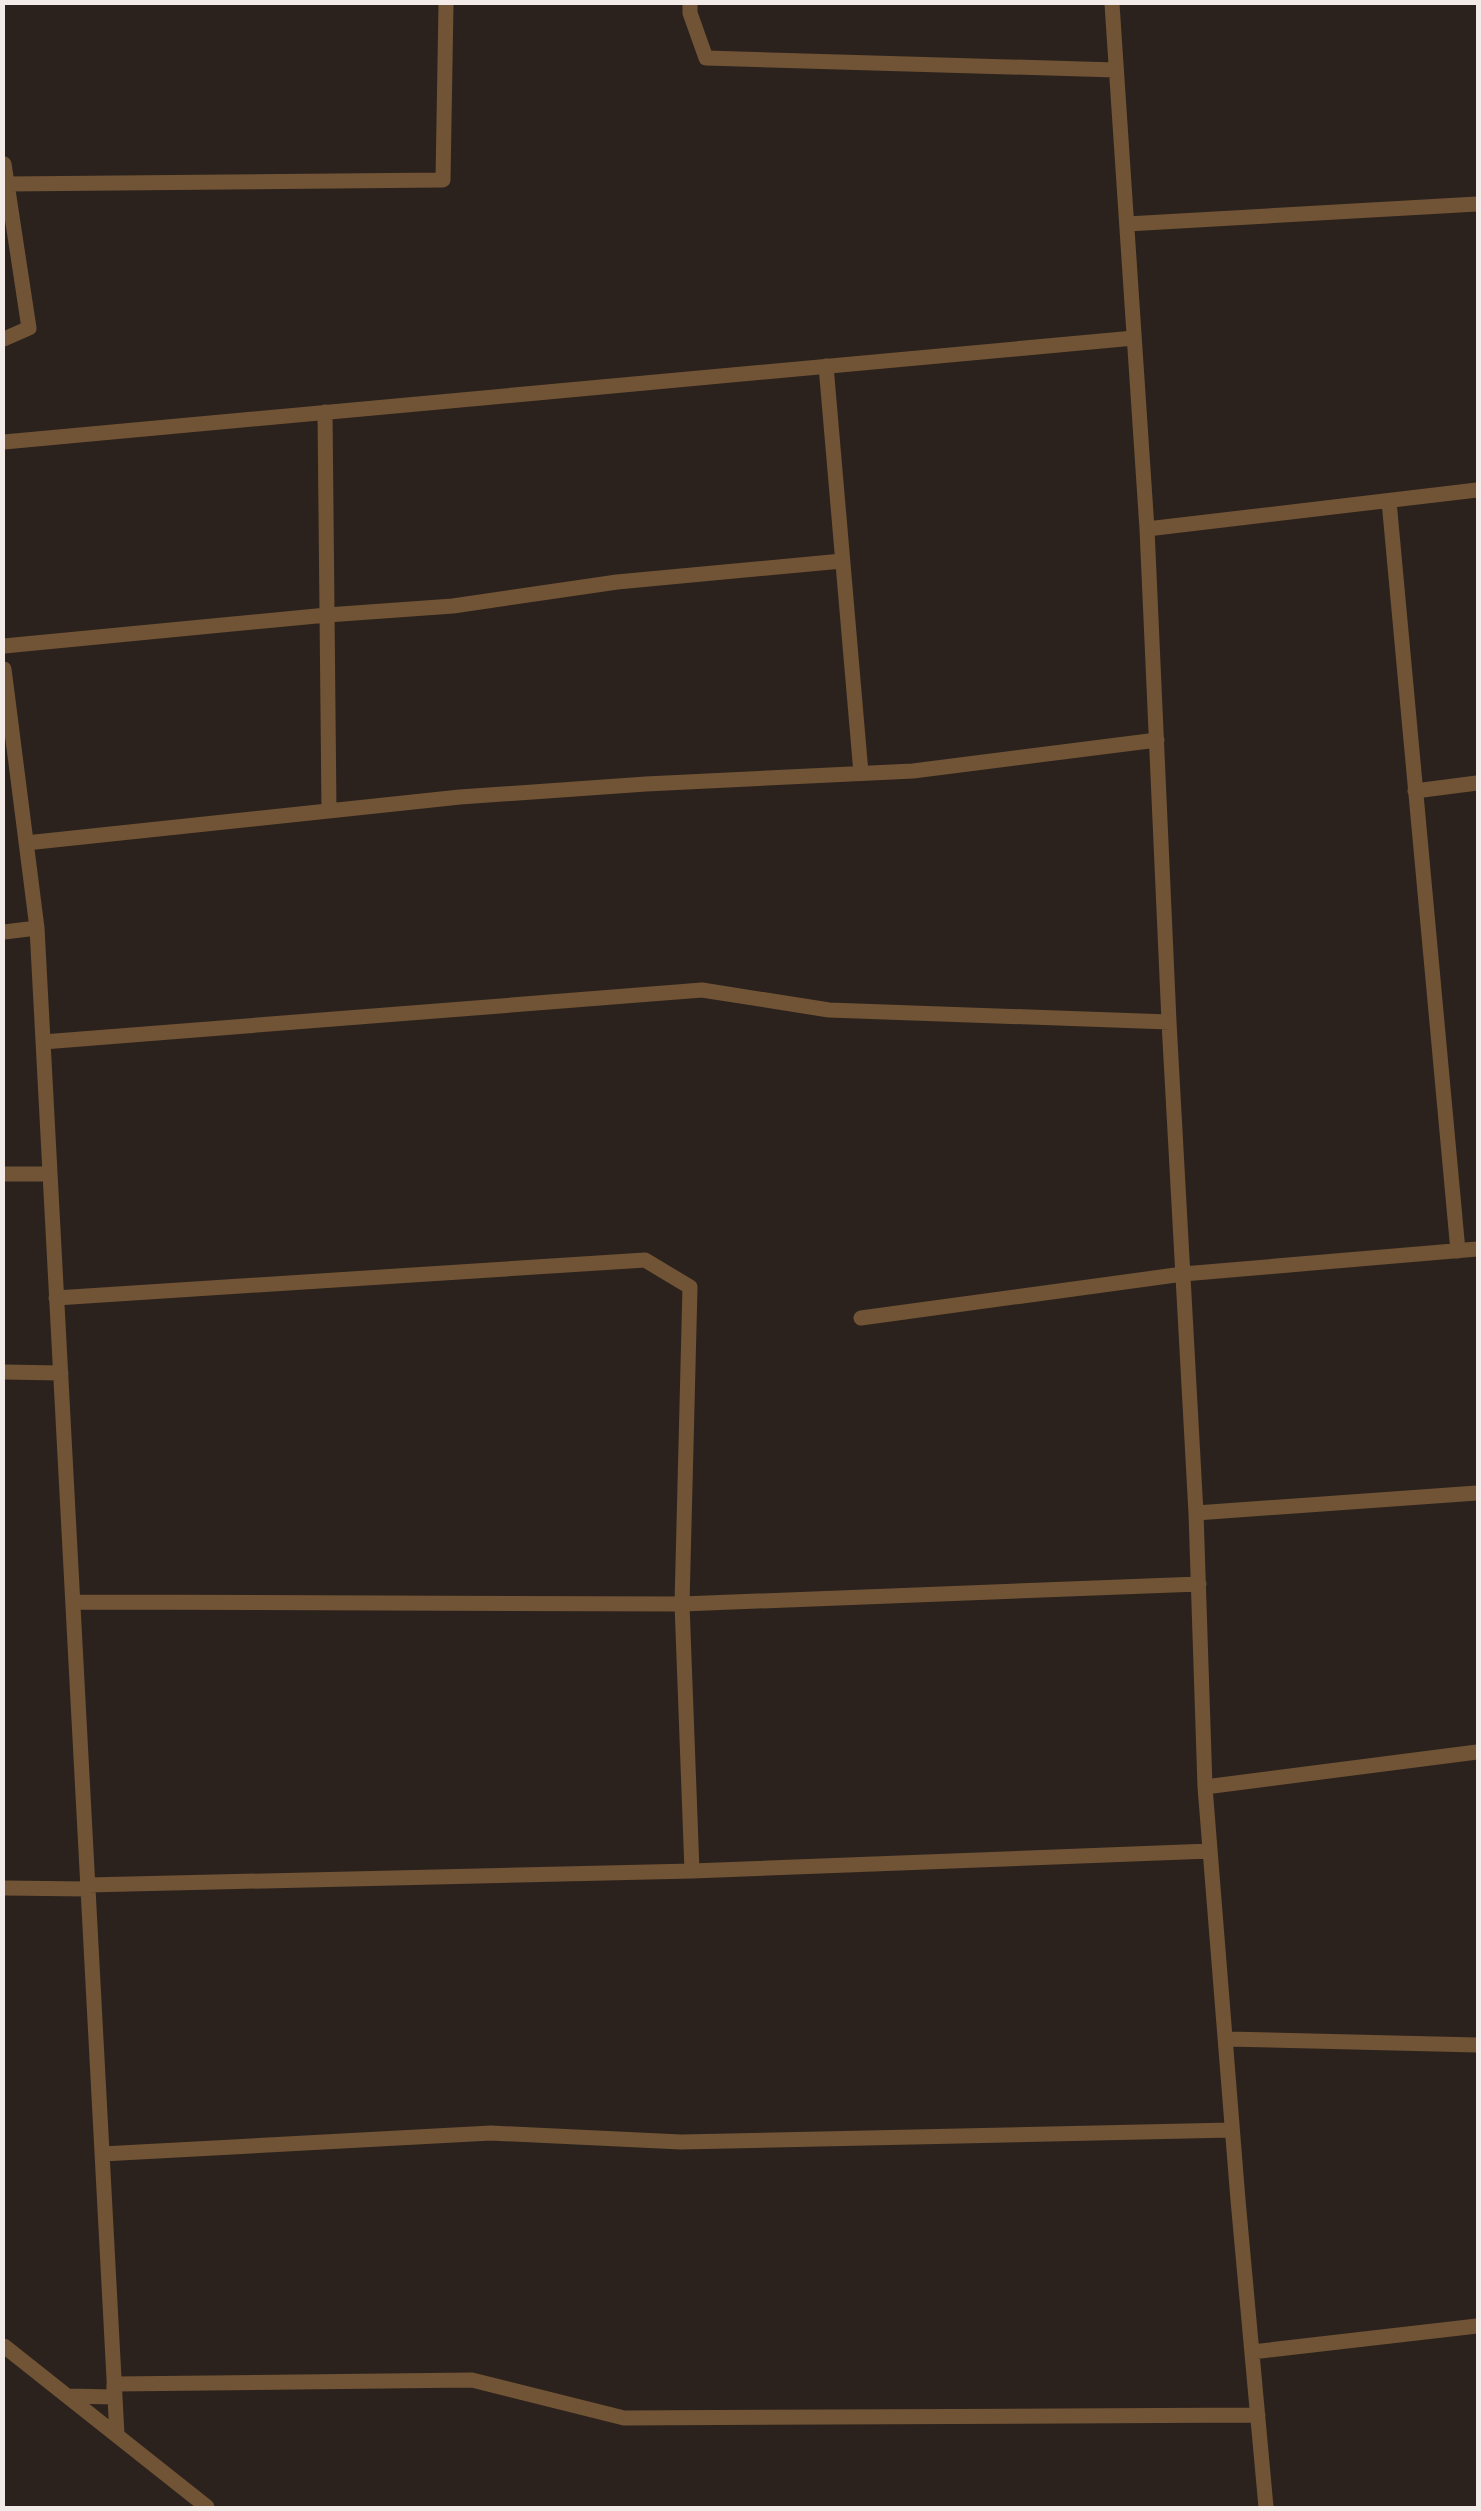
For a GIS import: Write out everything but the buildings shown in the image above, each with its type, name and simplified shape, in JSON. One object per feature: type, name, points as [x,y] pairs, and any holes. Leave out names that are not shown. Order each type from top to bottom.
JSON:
[{"type":"street","points":[[7,184],[442,180],[446,4]]},
{"type":"street","points":[[690,4],[690,13],[706,58],[1116,70]]},
{"type":"street","points":[[1112,4],[1147,529],[1168,1022],[1196,1513],[1205,1787],[1232,2130],[1266,2507]]},
{"type":"street","points":[[4,164],[30,328],[4,339]]},
{"type":"street","points":[[1127,224],[1477,204]]},
{"type":"street","points":[[4,442],[1134,338]]},
{"type":"street","points":[[826,366],[861,773]]},
{"type":"street","points":[[325,412],[329,811]]},
{"type":"street","points":[[1147,529],[1477,490]]},
{"type":"street","points":[[1389,500],[1458,1251]]},
{"type":"street","points":[[4,646],[327,615],[453,606],[617,582],[842,561]]},
{"type":"street","points":[[4,669],[37,928],[117,2435]]},
{"type":"street","points":[[26,843],[460,797],[646,784],[913,771],[1156,740]]},
{"type":"street","points":[[1416,790],[1477,783]]},
{"type":"street","points":[[4,932],[37,928]]},
{"type":"street","points":[[43,1042],[702,990],[829,1010],[1168,1022]]},
{"type":"street","points":[[4,1174],[50,1174]]},
{"type":"street","points":[[861,1318],[1183,1274],[1477,1249]]},
{"type":"street","points":[[56,1298],[645,1260],[690,1287],[682,1604],[692,1871]]},
{"type":"street","points":[[4,1372],[61,1373]]},
{"type":"street","points":[[1196,1513],[1477,1492]]},
{"type":"street","points":[[73,1602],[682,1604],[1199,1584]]},
{"type":"street","points":[[1205,1787],[1477,1752]]},
{"type":"street","points":[[88,1889],[88,1885],[692,1871],[1210,1851]]},
{"type":"street","points":[[4,1888],[88,1889]]},
{"type":"street","points":[[1226,2039],[1477,2045]]},
{"type":"street","points":[[102,2154],[491,2133],[681,2142],[1232,2130]]},
{"type":"street","points":[[1252,2352],[1477,2326]]},
{"type":"street","points":[[4,2346],[207,2507]]},
{"type":"street","points":[[114,2384],[472,2380],[624,2418],[1258,2415]]},
{"type":"street","points":[[68,2396],[114,2397],[114,2384]]}]
